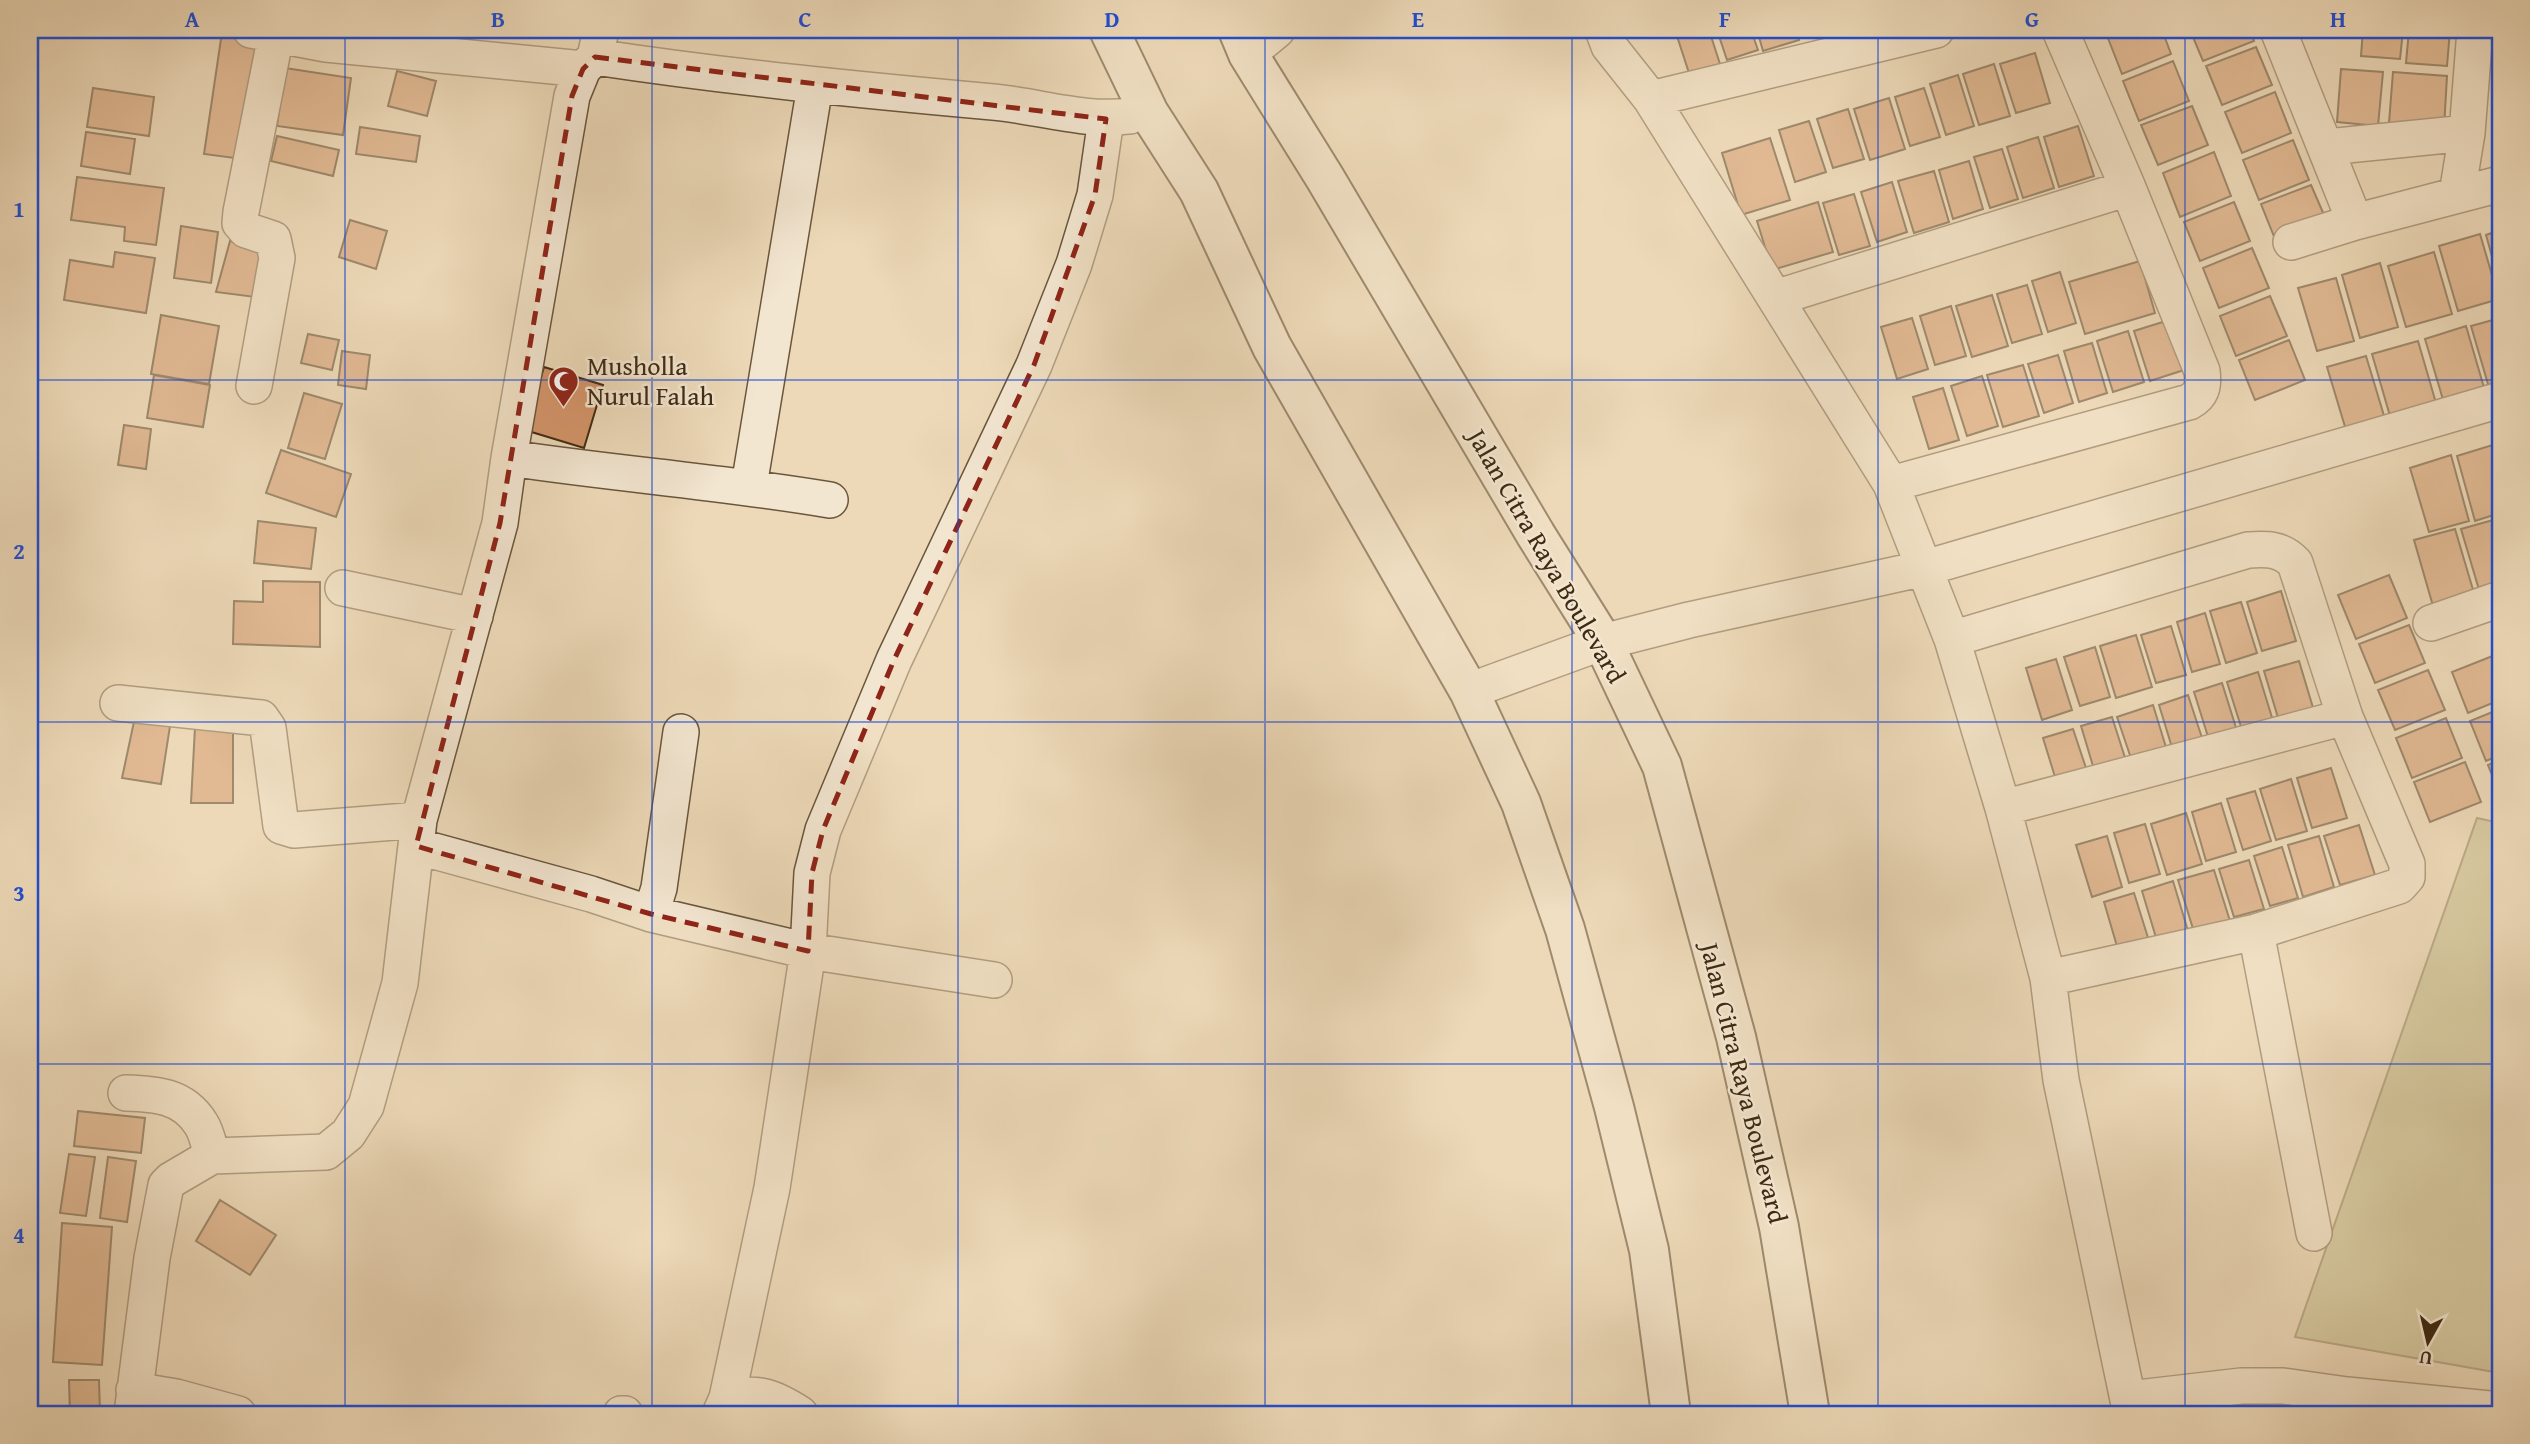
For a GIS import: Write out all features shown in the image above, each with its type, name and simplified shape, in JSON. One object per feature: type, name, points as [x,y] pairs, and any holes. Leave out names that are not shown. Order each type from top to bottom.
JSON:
[{"type":"main road","points":[[1109,30],[1149,113],[1199,191],[1272,347],[1469,691],[1521,803],[1565,929],[1614,1107],[1649,1250],[1671,1414]]},
{"type":"main road","name":"Jalan Citra Raya Boulevard","points":[[1243,42],[1536,536],[1603,642],[1662,765],[1736,1037],[1779,1227],[1810,1414]]},
{"type":"street","points":[[1243,42],[1277,30]]},
{"type":"street","points":[[1603,30],[1609,46],[1651,99],[1891,484],[1925,568],[1952,639],[2003,808],[2048,978],[2061,1080],[2130,1407],[2241,1385],[2283,1386],[2348,1405],[2500,1410]]},
{"type":"street","points":[[1651,99],[1936,30]]},
{"type":"street","points":[[1891,484],[2189,402],[2198,397],[2202,389],[2202,371],[2060,30]]},
{"type":"street","points":[[2278,30],[2355,222]]},
{"type":"street","points":[[2457,194],[2467,133],[2476,30]]},
{"type":"street","points":[[254,386],[277,258],[273,239],[246,230],[240,223],[264,33],[593,52],[815,86],[1012,104],[1106,119],[1149,113]]},
{"type":"street","points":[[238,1414],[176,1396],[133,1402],[152,1258],[166,1185],[212,1156],[326,1152],[348,1135],[366,1106],[400,983],[418,833],[500,523],[572,96],[593,52]]},
{"type":"street","points":[[748,486],[815,86]]},
{"type":"street","points":[[724,1406],[772,1188],[808,951],[812,873],[823,830],[894,660],[1039,352],[1074,264],[1095,195],[1106,119]]},
{"type":"street","points":[[2327,147],[2467,133]]},
{"type":"street","points":[[2291,242],[2355,222],[2500,184]]},
{"type":"street","points":[[1775,298],[2128,188]]},
{"type":"street","points":[[1469,691],[1603,642],[1689,620],[1925,568],[2500,400]]},
{"type":"street","points":[[509,458],[601,472],[748,486],[831,500]]},
{"type":"street","points":[[1952,639],[2248,550],[2277,550],[2288,555],[2295,563],[2345,718],[2407,864],[2407,877],[2399,886],[2256,932],[2048,978]]},
{"type":"street","points":[[343,588],[475,616]]},
{"type":"street","points":[[2431,623],[2498,607]]},
{"type":"street","points":[[118,703],[261,719],[268,728],[281,826],[294,830],[418,833],[651,914],[808,951],[994,980]]},
{"type":"street","points":[[2003,808],[2345,718]]},
{"type":"street","points":[[651,914],[659,888],[681,732]]},
{"type":"street","points":[[2256,932],[2315,1233]]},
{"type":"street","points":[[125,1093],[155,1094],[178,1101],[201,1124],[212,1156]]},
{"type":"street","points":[[724,1406],[747,1394],[764,1395],[800,1414]]},
{"type":"highlighted area","points":[[595,57],[1106,119],[1095,195],[1034,365],[894,660],[823,830],[812,873],[808,951],[651,914],[416,846],[500,523],[572,96],[583,69]]},
{"type":"shaded area","points":[[2477,818],[2500,823],[2500,1373],[2295,1337]]},
{"type":"building","points":[[1675,30],[1709,30],[1720,64],[1689,73]]},
{"type":"building","points":[[1717,30],[1751,30],[1758,50],[1727,60]]},
{"type":"building","points":[[1757,30],[1796,30],[1799,40],[1763,51]]},
{"type":"building","points":[[1801,30],[1828,30],[1804,37]]},
{"type":"building","points":[[2114,30],[2162,30],[2171,54],[2122,74],[2106,33]]},
{"type":"building","points":[[2190,30],[2250,30],[2254,41],[2203,61]]},
{"type":"building","points":[[2363,30],[2403,30],[2400,59],[2361,56]]},
{"type":"building","points":[[2409,30],[2450,30],[2447,66],[2406,63]]},
{"type":"building","points":[[222,32],[260,37],[242,159],[204,154]]},
{"type":"building","points":[[2256,47],[2272,85],[2222,105],[2206,66]]},
{"type":"building","points":[[2035,53],[2050,103],[2016,113],[2000,64]]},
{"type":"building","points":[[2173,61],[2189,101],[2139,121],[2123,81]]},
{"type":"building","points":[[1994,64],[2010,116],[1979,125],[1963,74]]},
{"type":"building","points":[[285,68],[351,78],[343,135],[277,126]]},
{"type":"building","points":[[2341,69],[2383,72],[2378,126],[2337,122]]},
{"type":"building","points":[[397,71],[436,81],[427,116],[388,106]]},
{"type":"building","points":[[2393,72],[2447,76],[2444,128],[2389,123]]},
{"type":"building","points":[[1958,75],[1974,126],[1946,135],[1930,84]]},
{"type":"building","points":[[93,88],[154,97],[149,136],[87,127]]},
{"type":"building","points":[[1924,88],[1940,137],[1910,146],[1895,97]]},
{"type":"building","points":[[2275,92],[2291,133],[2242,153],[2225,112]]},
{"type":"building","points":[[1889,98],[1905,149],[1870,160],[1854,109]]},
{"type":"building","points":[[2192,106],[2208,145],[2158,165],[2141,125]]},
{"type":"building","points":[[1848,109],[1864,159],[1833,168],[1817,119]]},
{"type":"building","points":[[1809,121],[1826,172],[1795,182],[1779,130]]},
{"type":"building","points":[[2078,126],[2094,176],[2059,187],[2044,137]]},
{"type":"building","points":[[360,127],[420,136],[416,162],[356,154]]},
{"type":"building","points":[[86,132],[135,139],[130,174],[81,166]]},
{"type":"building","points":[[277,136],[339,150],[333,176],[271,161]]},
{"type":"building","points":[[2038,137],[2054,188],[2023,198],[2007,147]]},
{"type":"building","points":[[1770,138],[1790,200],[1741,215],[1722,153]]},
{"type":"building","points":[[2293,140],[2309,180],[2259,200],[2243,160]]},
{"type":"building","points":[[2002,149],[2018,199],[1990,208],[1974,157]]},
{"type":"building","points":[[2214,152],[2231,196],[2180,217],[2163,173]]},
{"type":"building","points":[[1969,161],[1983,209],[1953,219],[1939,170]]},
{"type":"building","points":[[1934,171],[1949,222],[1914,233],[1898,181]]},
{"type":"building","points":[[77,177],[164,188],[156,245],[124,241],[125,227],[71,220]]},
{"type":"building","points":[[1892,182],[1907,232],[1877,242],[1861,192]]},
{"type":"building","points":[[2311,185],[2328,224],[2277,244],[2261,204]]},
{"type":"building","points":[[1854,194],[1870,246],[1839,255],[1823,203]]},
{"type":"building","points":[[1818,202],[1833,252],[1772,270],[1757,221]]},
{"type":"building","points":[[2234,202],[2250,241],[2200,261],[2184,222]]},
{"type":"building","points":[[350,220],[387,231],[376,269],[339,257]]},
{"type":"building","points":[[181,226],[218,232],[211,283],[174,278]]},
{"type":"building","points":[[2500,230],[2500,285],[2486,235]]},
{"type":"building","points":[[2480,234],[2499,299],[2458,311],[2439,246]]},
{"type":"building","points":[[230,241],[266,249],[255,297],[216,292]]},
{"type":"building","points":[[2252,248],[2269,288],[2219,308],[2203,268]]},
{"type":"building","points":[[115,252],[155,258],[146,313],[64,300],[70,260],[113,267]]},
{"type":"building","points":[[2434,252],[2452,314],[2406,327],[2388,266]]},
{"type":"building","points":[[2140,261],[2155,313],[2085,334],[2069,282]]},
{"type":"building","points":[[2380,263],[2398,327],[2360,338],[2342,275]]},
{"type":"building","points":[[2060,272],[2076,323],[2048,332],[2032,281]]},
{"type":"building","points":[[2336,278],[2354,341],[2317,351],[2298,288]]},
{"type":"building","points":[[2027,285],[2042,334],[2012,343],[1997,294]]},
{"type":"building","points":[[1992,295],[2008,346],[1972,357],[1956,306]]},
{"type":"building","points":[[2270,296],[2287,336],[2236,356],[2220,316]]},
{"type":"building","points":[[1951,306],[1966,356],[1935,365],[1920,316]]},
{"type":"building","points":[[161,315],[219,326],[209,384],[151,374]]},
{"type":"building","points":[[1912,318],[1928,369],[1897,379],[1881,327]]},
{"type":"building","points":[[2500,318],[2500,388],[2490,391],[2471,326]]},
{"type":"building","points":[[2169,320],[2184,370],[2150,381],[2134,331]]},
{"type":"building","points":[[2466,326],[2485,391],[2444,403],[2425,339]]},
{"type":"building","points":[[2128,331],[2144,382],[2113,392],[2097,341]]},
{"type":"building","points":[[308,334],[339,340],[332,370],[301,363]]},
{"type":"building","points":[[2289,340],[2305,380],[2255,400],[2239,360]]},
{"type":"building","points":[[2418,341],[2436,403],[2390,416],[2372,354]]},
{"type":"building","points":[[2092,343],[2107,393],[2079,402],[2064,351]]},
{"type":"building","points":[[342,351],[370,355],[366,389],[338,385]]},
{"type":"building","points":[[2058,355],[2073,403],[2044,413],[2028,364]]},
{"type":"building","points":[[2366,356],[2385,419],[2346,430],[2327,367]]},
{"type":"building","points":[[2023,365],[2039,416],[2003,427],[1987,375]]},
{"type":"building","name":"Musholla Nurul Falah","points":[[544,367],[603,385],[584,448],[525,430]]},
{"type":"building","points":[[154,375],[210,385],[203,427],[147,418]]},
{"type":"building","points":[[1982,376],[1998,426],[1967,436],[1951,386]]},
{"type":"building","points":[[1943,388],[1959,440],[1929,449],[1913,397]]},
{"type":"building","points":[[304,393],[342,404],[325,459],[288,448]]},
{"type":"building","points":[[124,425],[151,429],[146,469],[118,465]]},
{"type":"building","points":[[2499,443],[2500,513],[2475,521],[2457,456]]},
{"type":"building","points":[[281,450],[351,474],[336,517],[266,493]]},
{"type":"building","points":[[2451,455],[2469,521],[2429,532],[2410,468]]},
{"type":"building","points":[[2500,518],[2500,588],[2480,593],[2461,529]]},
{"type":"building","points":[[258,521],[316,528],[311,569],[254,563]]},
{"type":"building","points":[[2455,529],[2474,593],[2433,606],[2414,540]]},
{"type":"building","points":[[2389,575],[2407,618],[2356,639],[2338,595]]},
{"type":"building","points":[[263,581],[320,582],[320,647],[233,644],[234,601],[263,602]]},
{"type":"building","points":[[2281,591],[2296,641],[2262,651],[2247,602]]},
{"type":"building","points":[[2241,602],[2257,653],[2226,663],[2210,611]]},
{"type":"building","points":[[2205,613],[2220,664],[2192,672],[2177,622]]},
{"type":"building","points":[[2409,625],[2425,663],[2375,683],[2359,644]]},
{"type":"building","points":[[2171,626],[2186,675],[2156,683],[2141,635]]},
{"type":"building","points":[[2136,635],[2152,687],[2116,698],[2100,646]]},
{"type":"building","points":[[2095,647],[2110,697],[2080,706],[2064,657]]},
{"type":"building","points":[[2500,653],[2500,700],[2468,713],[2452,672]]},
{"type":"building","points":[[2056,659],[2072,710],[2042,720],[2026,668]]},
{"type":"building","points":[[2299,661],[2314,711],[2279,721],[2264,671]]},
{"type":"building","points":[[2428,670],[2445,710],[2395,730],[2378,690]]},
{"type":"building","points":[[2258,672],[2274,724],[2243,733],[2227,682]]},
{"type":"building","points":[[2222,683],[2238,734],[2210,743],[2194,692]]},
{"type":"building","points":[[2188,695],[2204,744],[2174,754],[2159,705]]},
{"type":"building","points":[[2153,705],[2169,757],[2134,767],[2117,717]]},
{"type":"building","points":[[2500,709],[2500,755],[2486,761],[2470,721]]},
{"type":"building","points":[[135,717],[170,726],[161,784],[122,778]]},
{"type":"building","points":[[2112,717],[2128,767],[2096,776],[2081,726]]},
{"type":"building","points":[[2446,718],[2462,758],[2412,778],[2396,738]]},
{"type":"building","points":[[195,727],[233,728],[233,803],[191,803]]},
{"type":"building","points":[[2073,729],[2090,780],[2059,790],[2043,738]]},
{"type":"building","points":[[2500,760],[2500,795],[2488,765]]},
{"type":"building","points":[[2465,762],[2481,802],[2430,822],[2414,782]]},
{"type":"building","points":[[2331,768],[2347,818],[2312,828],[2297,778]]},
{"type":"building","points":[[2291,779],[2307,831],[2276,840],[2260,789]]},
{"type":"building","points":[[2255,791],[2271,841],[2243,850],[2227,799]]},
{"type":"building","points":[[2221,803],[2236,852],[2206,861],[2192,812]]},
{"type":"building","points":[[2186,813],[2202,864],[2167,875],[2151,824]]},
{"type":"building","points":[[2145,824],[2160,874],[2129,883],[2114,833]]},
{"type":"building","points":[[2359,825],[2375,875],[2340,885],[2324,836]]},
{"type":"building","points":[[2107,836],[2122,887],[2092,897],[2076,845]]},
{"type":"building","points":[[2319,836],[2334,887],[2303,897],[2288,845]]},
{"type":"building","points":[[2282,847],[2298,898],[2270,906],[2254,856]]},
{"type":"building","points":[[2249,860],[2264,909],[2234,917],[2219,869]]},
{"type":"building","points":[[2214,870],[2230,921],[2194,932],[2178,880]]},
{"type":"building","points":[[2173,881],[2188,931],[2157,941],[2142,891]]},
{"type":"building","points":[[2134,893],[2150,944],[2119,953],[2104,902]]},
{"type":"building","points":[[78,1111],[145,1118],[141,1153],[74,1146]]},
{"type":"building","points":[[69,1154],[95,1157],[86,1216],[60,1213]]},
{"type":"building","points":[[108,1157],[136,1161],[127,1222],[100,1218]]},
{"type":"building","points":[[220,1200],[276,1235],[250,1275],[196,1241]]},
{"type":"building","points":[[62,1223],[112,1227],[102,1365],[53,1362]]},
{"type":"building","points":[[69,1380],[99,1380],[100,1414],[70,1414]]},
{"type":"place","name":"Musholla Nurul Falah","points":[[564,408]]}]
